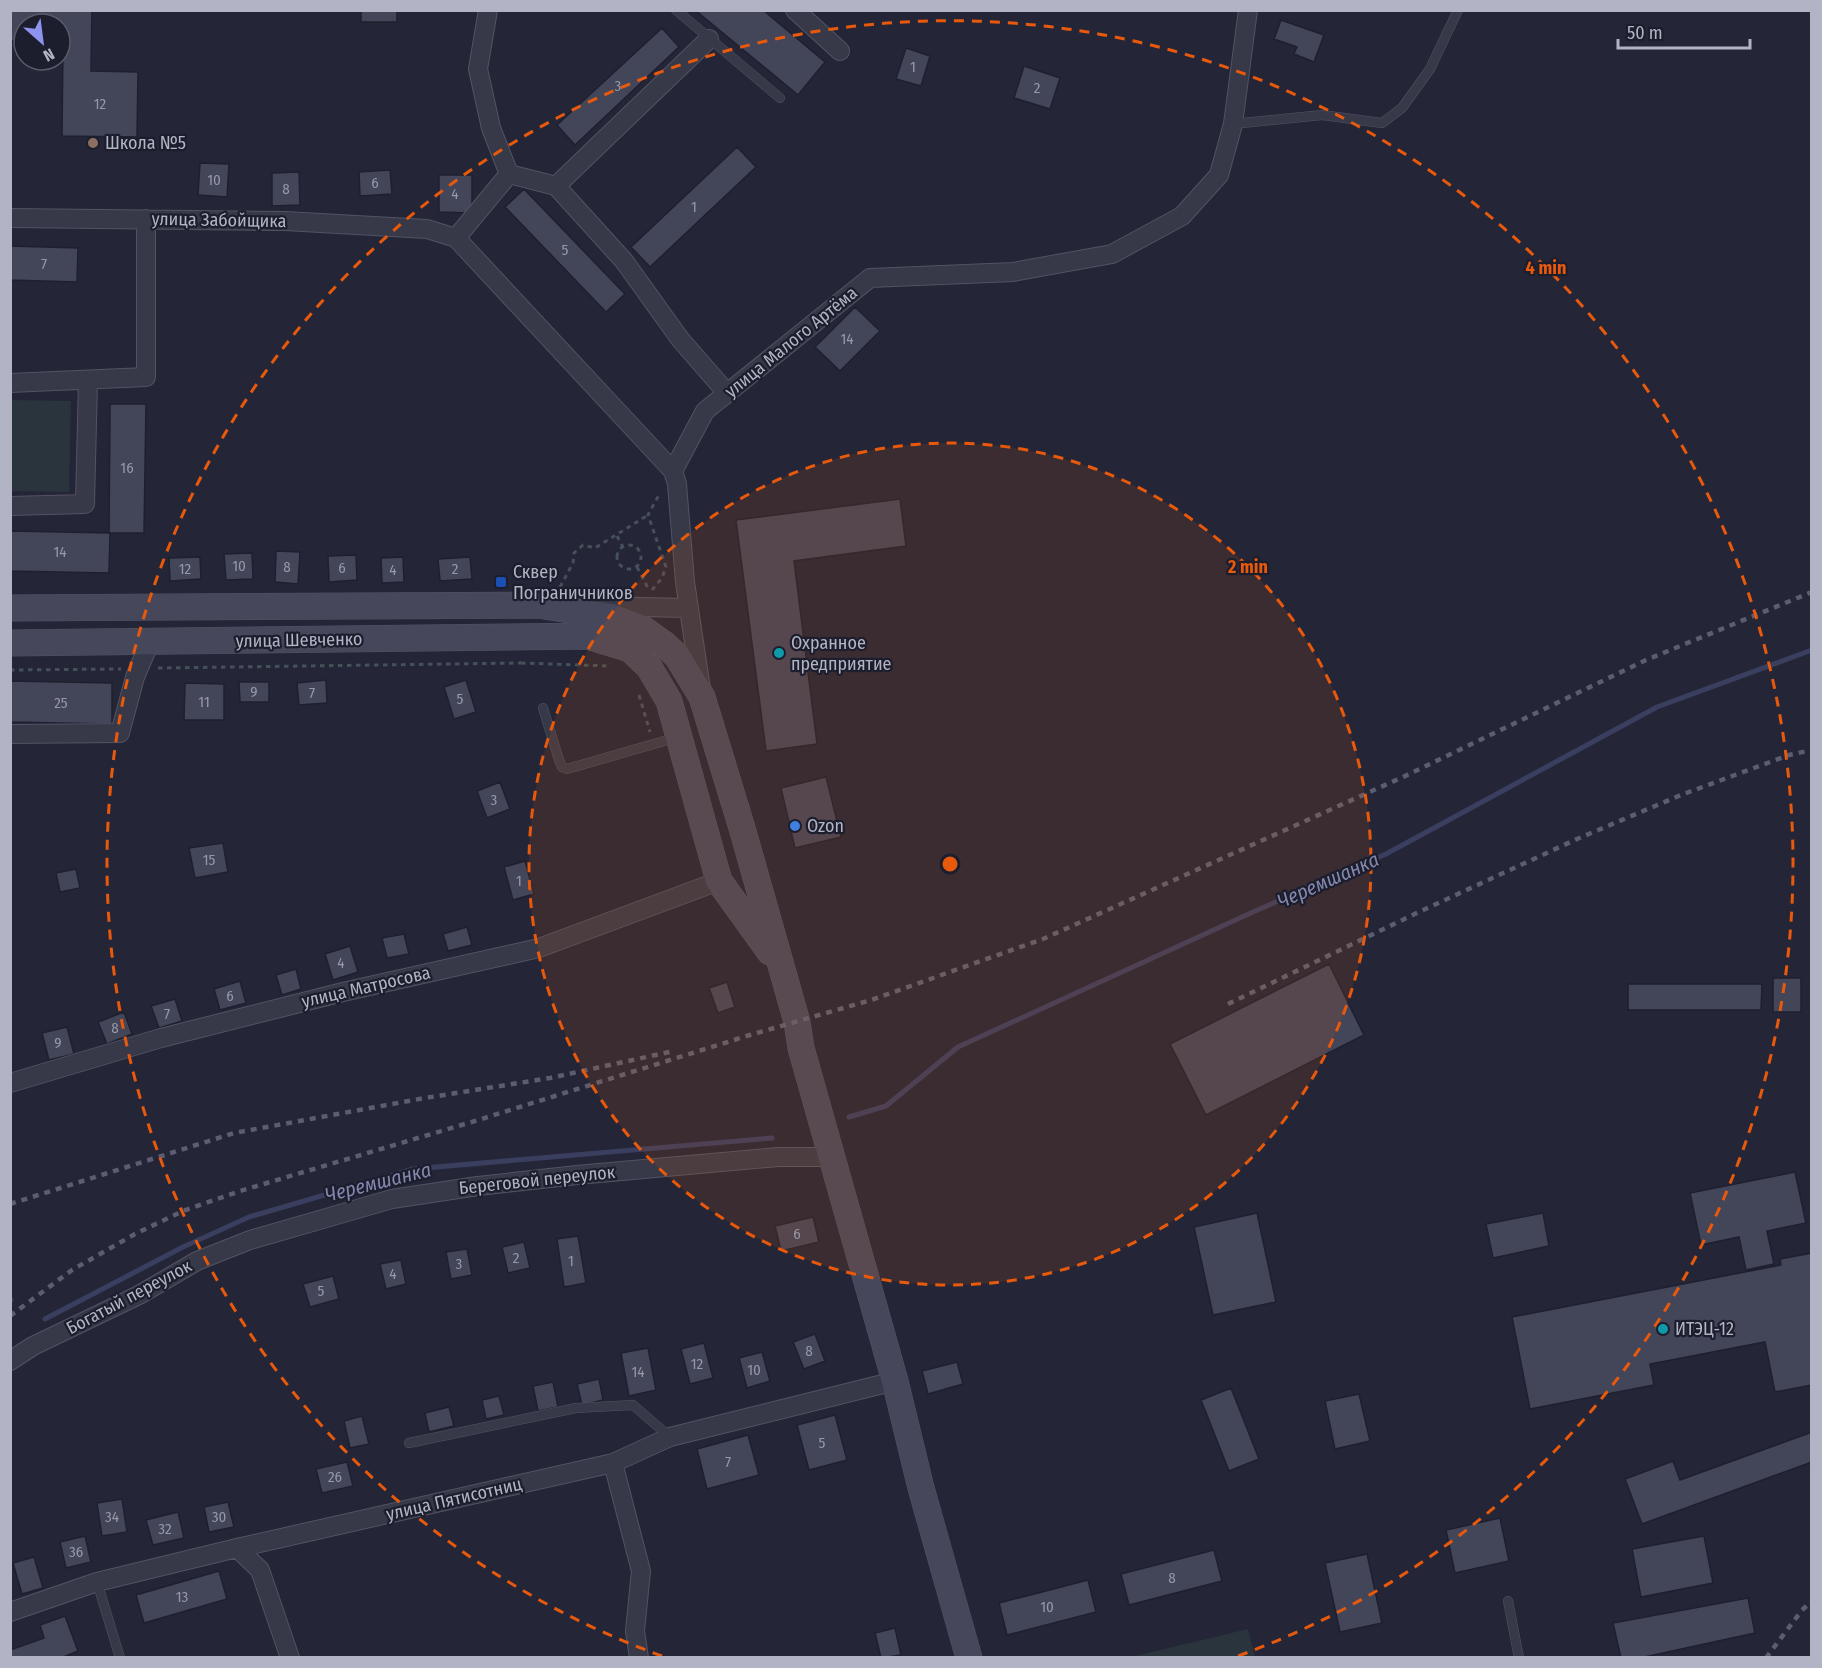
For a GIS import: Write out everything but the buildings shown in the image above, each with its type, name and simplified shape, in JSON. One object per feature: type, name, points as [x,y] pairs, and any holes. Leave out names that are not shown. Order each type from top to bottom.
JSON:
[{"type":"main road","name":"улица Шевченко","points":[[10,608],[538,605],[612,617],[643,628],[677,656],[702,697],[742,828],[797,1022],[801,1048],[818,1111],[895,1381],[921,1488],[969,1658]]},
{"type":"main road","name":"улица Шевченко","points":[[10,643],[588,636],[630,649],[649,667],[669,701],[719,881],[779,965]]},
{"type":"street","points":[[488,10],[478,69],[490,128],[509,174]]},
{"type":"street","points":[[795,10],[840,51]]},
{"type":"street","name":"улица Малого Артёма","points":[[672,471],[705,411],[870,279],[1013,272],[1112,254],[1182,216],[1219,175],[1233,124],[1248,10]]},
{"type":"street","points":[[556,186],[709,39]]},
{"type":"street","points":[[509,174],[556,186],[624,261],[680,339],[727,393]]},
{"type":"street","points":[[509,174],[456,238],[672,471],[677,484],[684,582],[702,697]]},
{"type":"street","name":"улица Забойщика","points":[[10,218],[285,221],[427,229],[456,238]]},
{"type":"street","points":[[10,383],[146,377],[146,219]]},
{"type":"street","points":[[10,506],[85,504],[88,380]]},
{"type":"street","points":[[538,605],[688,608]]},
{"type":"street","points":[[588,636],[688,608]]},
{"type":"street","points":[[10,734],[120,733],[139,669],[150,642]]},
{"type":"street","name":"улица Матросова","points":[[10,1083],[161,1038],[332,994],[539,948],[719,881]]},
{"type":"street","name":"Береговой переулок","points":[[250,1240],[392,1199],[477,1186],[829,1151]]},
{"type":"street","name":"Богатый переулок","points":[[10,1361],[33,1346],[139,1295],[197,1261],[250,1240]]},
{"type":"street","name":"улица Пятисотниц","points":[[10,1612],[97,1582],[613,1463],[670,1437],[895,1381]]},
{"type":"street","points":[[613,1463],[641,1571],[635,1632],[639,1658]]},
{"type":"street","points":[[237,1548],[260,1570],[290,1658]]},
{"type":"lane","points":[[676,10],[780,98]]},
{"type":"lane","points":[[1233,124],[1322,115],[1382,123],[1401,108],[1430,69],[1458,10]]},
{"type":"lane","points":[[543,708],[559,760],[562,767],[567,769],[678,737]]},
{"type":"lane","points":[[409,1443],[576,1408],[633,1405],[670,1437]]},
{"type":"lane","points":[[97,1582],[120,1658]]},
{"type":"lane","points":[[1508,1601],[1519,1658]]},
{"type":"path","points":[[570,591],[558,590],[573,563],[574,553],[583,545],[595,548],[648,515],[672,471]]},
{"type":"path","points":[[641,594],[650,592],[662,578],[666,567],[648,515]]},
{"type":"path","points":[[616,535],[623,547]]},
{"type":"path","points":[[632,545],[638,549],[641,554],[636,566],[630,569],[623,567],[619,562],[617,556],[623,547],[632,545]]},
{"type":"path","points":[[636,566],[650,592]]},
{"type":"path","points":[[521,663],[619,666]]},
{"type":"path","points":[[10,670],[139,669]]},
{"type":"path","points":[[637,687],[653,744]]},
{"type":"shaded area","points":[[11,400],[71,401],[69,492],[11,491]]},
{"type":"shaded area","points":[[1248,1629],[1255,1657],[1131,1657]]},
{"type":"waterway","name":"Черемшанка","points":[[849,1117],[886,1106],[958,1047],[1386,854],[1657,707],[1812,650]]},
{"type":"waterway","name":"Черемшанка","points":[[45,1319],[183,1247],[249,1217],[413,1169],[772,1138]]},
{"type":"railway","points":[[10,1316],[72,1270],[135,1234],[183,1211],[240,1191],[871,1000],[1043,939],[1403,777],[1646,660],[1812,592]]},
{"type":"railway","points":[[1228,1004],[1577,839],[1681,795],[1789,755],[1812,750]]},
{"type":"railway","points":[[10,1204],[234,1133],[550,1078],[674,1051]]},
{"type":"railway","points":[[1766,1658],[1802,1610],[1812,1601]]},
{"type":"place","name":"Школа №5","points":[[93,143]]},
{"type":"place","name":"Сквер Пограничников","points":[[501,582]]},
{"type":"place","name":"Охранное предприятие","points":[[779,653]]},
{"type":"place","name":"Ozon","points":[[795,826]]},
{"type":"place","name":"ИТЭЦ-12","points":[[1663,1329]]}]
